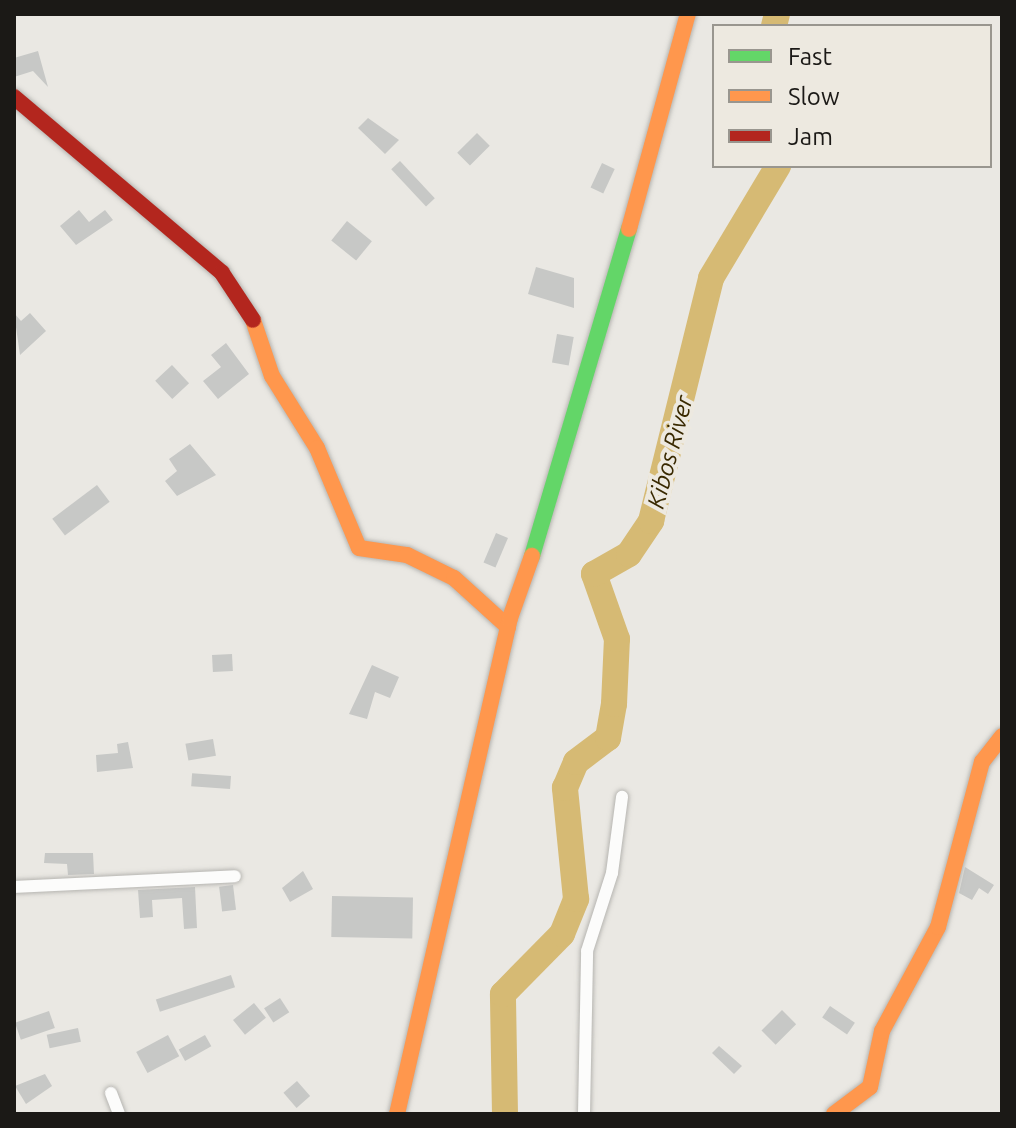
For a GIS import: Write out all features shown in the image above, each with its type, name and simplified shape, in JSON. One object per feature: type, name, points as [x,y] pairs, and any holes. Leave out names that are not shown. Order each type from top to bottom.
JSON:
[{"type":"street","points":[[397,1114],[508,627],[564,468],[688,14]]},
{"type":"street","points":[[14,97],[222,273],[248,304],[272,376],[317,448],[359,548],[407,555],[454,578],[508,627]]},
{"type":"street","points":[[834,1114],[870,1087],[882,1031],[938,927],[982,762],[1002,736]]},
{"type":"street","points":[[584,1114],[587,951],[612,873],[622,797]]},
{"type":"street","points":[[14,887],[235,876]]},
{"type":"street","points":[[111,1093],[119,1114]]},
{"type":"building","points":[[38,51],[48,87],[33,71],[14,77],[14,58]]},
{"type":"building","points":[[368,118],[399,140],[385,154],[358,128]]},
{"type":"building","points":[[477,133],[490,146],[470,166],[457,153]]},
{"type":"building","points":[[400,161],[435,198],[426,206],[391,169]]},
{"type":"building","points":[[602,163],[615,169],[603,193],[591,187]]},
{"type":"building","points":[[79,210],[89,222],[105,210],[113,220],[76,245],[60,226]]},
{"type":"building","points":[[347,221],[372,241],[356,261],[331,240]]},
{"type":"building","points":[[536,267],[574,278],[574,308],[528,294]]},
{"type":"building","points":[[14,313],[21,321],[30,313],[46,331],[20,355]]},
{"type":"building","points":[[557,334],[574,337],[569,366],[552,363]]},
{"type":"building","points":[[226,343],[249,374],[218,399],[203,381],[221,367],[211,355]]},
{"type":"building","points":[[172,365],[189,383],[172,399],[155,381]]},
{"type":"building","points":[[190,444],[216,475],[177,496],[165,481],[177,471],[169,459]]},
{"type":"building","points":[[97,485],[110,502],[65,535],[52,519]]},
{"type":"building","points":[[496,533],[508,538],[495,568],[483,562]]},
{"type":"building","points":[[232,654],[233,671],[213,672],[212,655]]},
{"type":"building","points":[[372,665],[399,677],[390,698],[375,692],[367,719],[349,714]]},
{"type":"building","points":[[213,739],[216,756],[188,761],[185,744]]},
{"type":"building","points":[[128,742],[133,768],[97,772],[96,755],[118,753],[117,744]]},
{"type":"building","points":[[192,773],[231,776],[230,789],[191,786]]},
{"type":"building","points":[[45,853],[93,853],[94,874],[68,875],[67,864],[44,863]]},
{"type":"building","points":[[965,867],[994,885],[988,894],[979,888],[972,900],[959,893]]},
{"type":"building","points":[[303,871],[313,889],[290,902],[282,888]]},
{"type":"building","points":[[233,885],[236,910],[222,912],[219,887]]},
{"type":"building","points":[[195,887],[197,928],[184,929],[182,898],[152,900],[153,917],[140,918],[138,890]]},
{"type":"building","points":[[332,896],[413,897],[412,938],[331,937]]},
{"type":"building","points":[[231,975],[235,987],[160,1012],[156,999]]},
{"type":"building","points":[[280,998],[289,1012],[273,1023],[264,1008]]},
{"type":"building","points":[[254,1003],[266,1018],[245,1035],[233,1020]]},
{"type":"building","points":[[830,1006],[855,1023],[847,1034],[822,1018]]},
{"type":"building","points":[[782,1010],[796,1024],[776,1045],[761,1031]]},
{"type":"building","points":[[49,1011],[55,1028],[21,1040],[15,1023]]},
{"type":"building","points":[[78,1028],[81,1042],[50,1048],[47,1035]]},
{"type":"building","points":[[168,1035],[179,1056],[147,1073],[136,1052]]},
{"type":"building","points":[[205,1035],[211,1046],[185,1061],[179,1050]]},
{"type":"building","points":[[719,1046],[742,1066],[734,1074],[712,1053]]},
{"type":"building","points":[[45,1074],[52,1086],[26,1104],[15,1086]]},
{"type":"building","points":[[297,1081],[310,1096],[297,1108],[283,1093]]},
{"type":"waterway","name":"Kibos River","points":[[774,24],[777,14]]},
{"type":"waterway","name":"Kibos River","points":[[505,1114],[503,994],[562,934],[576,899],[565,788],[576,762],[608,738],[614,704],[617,639],[594,574],[629,554],[651,521],[711,278],[777,168]]},
{"type":"traffic: fast","points":[[532,556],[629,229]]},
{"type":"traffic: slow","points":[[629,229],[688,14]]},
{"type":"traffic: slow","points":[[253,320],[272,376],[317,448],[359,548],[407,555],[454,578],[508,627]]},
{"type":"traffic: slow","points":[[397,1114],[510,618],[532,556]]},
{"type":"traffic: slow","points":[[834,1114],[870,1087],[882,1031],[938,927],[982,762],[1002,736]]},
{"type":"traffic: jam","points":[[14,97],[222,273],[253,320]]}]
